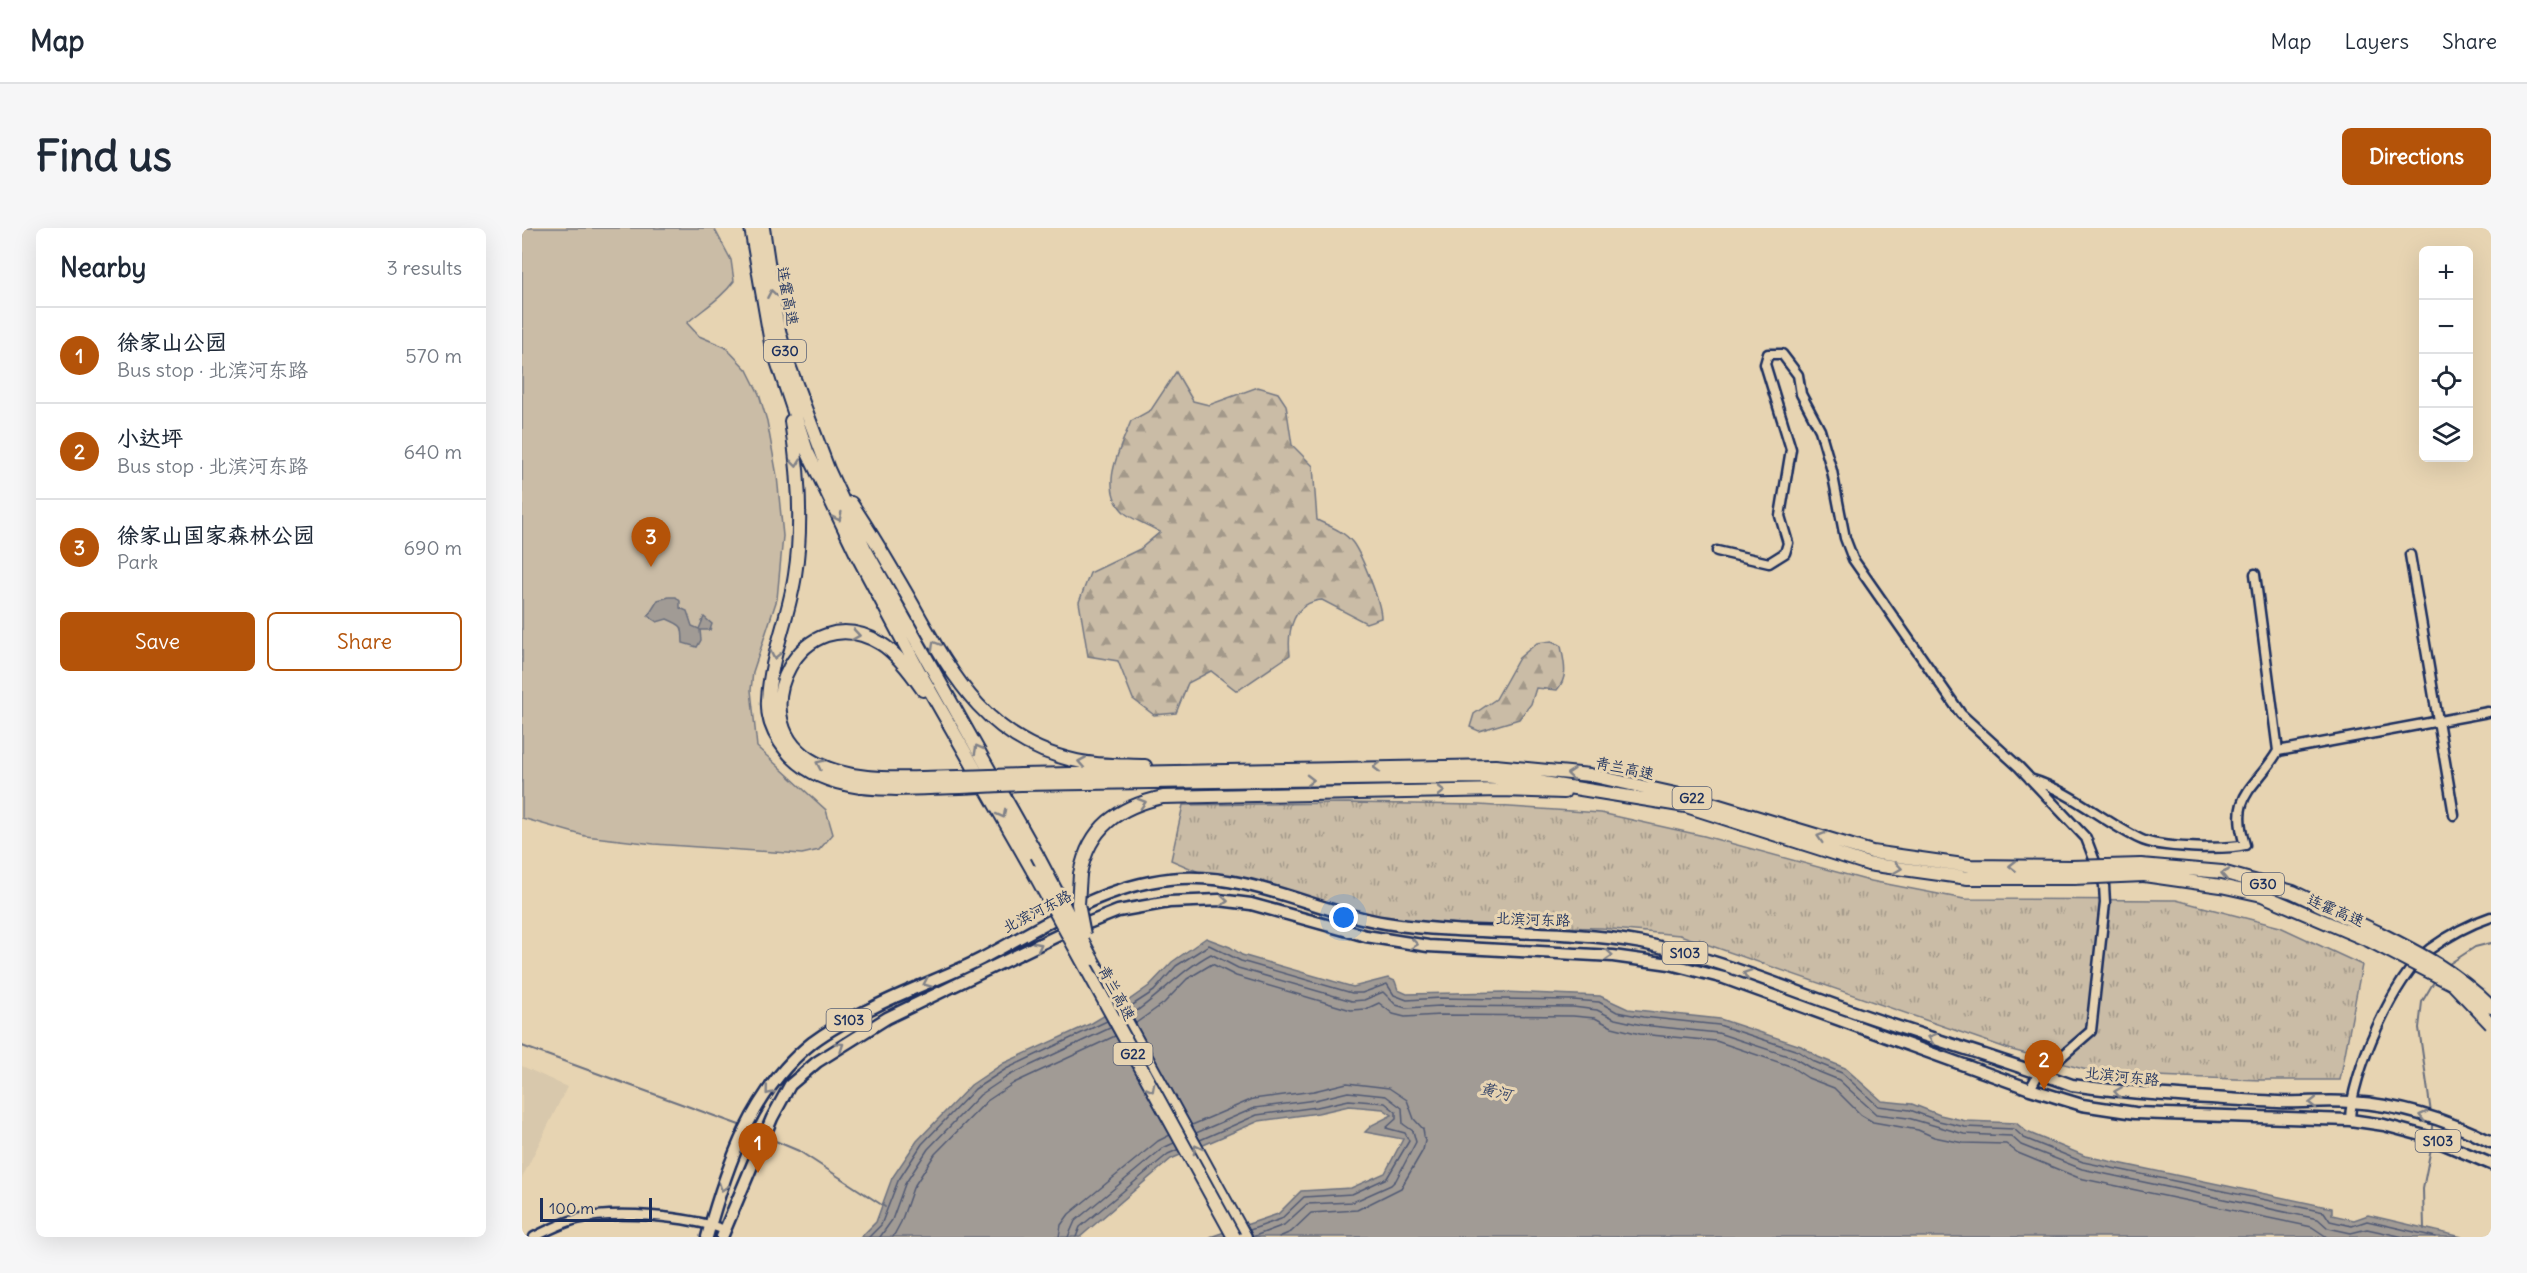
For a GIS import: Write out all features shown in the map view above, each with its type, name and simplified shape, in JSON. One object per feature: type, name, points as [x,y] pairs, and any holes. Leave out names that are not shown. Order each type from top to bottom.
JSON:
[{"type":"highway","name":"连霍高速","points":[[751,228],[771,343],[785,385]]},
{"type":"highway","name":"连霍高速","points":[[763,228],[780,333],[813,433],[828,469]]},
{"type":"highway","points":[[785,385],[807,451],[857,555],[973,763]]},
{"type":"highway","points":[[785,385],[800,495],[800,524],[795,577],[767,701],[769,720],[776,736],[787,753],[801,767],[838,783],[887,788],[960,782],[1308,769]]},
{"type":"highway","points":[[828,469],[895,573],[956,681],[987,715],[1018,738],[1049,753],[1102,765],[1308,769]]},
{"type":"highway","points":[[828,469],[865,549],[1037,855],[1092,959]]},
{"type":"highway","points":[[960,782],[850,775],[808,758],[794,745],[786,730],[780,704],[784,675],[790,664],[799,651],[813,641],[832,634],[857,634],[881,643],[921,687],[973,763]]},
{"type":"highway","name":"青兰高速","points":[[973,763],[1234,1237]]},
{"type":"highway","name":"青兰高速","points":[[1308,769],[1495,766],[1590,776],[1689,797],[1872,852],[1970,866],[2072,872]]},
{"type":"highway","points":[[1021,780],[1479,777],[1525,780],[1619,794]]},
{"type":"highway","points":[[1092,959],[1078,904],[1080,874],[1087,849],[1097,832],[1118,813],[1137,803],[1163,797],[1501,790],[1619,794]]},
{"type":"highway","name":"青兰高速","points":[[1619,794],[1686,806],[1868,864],[1968,878],[2072,872]]},
{"type":"highway","name":"连霍高速","points":[[2072,872],[2143,870],[2222,872],[2293,892],[2452,984],[2491,1024]]},
{"type":"highway","name":"连霍高速","points":[[2374,937],[2439,963],[2464,980],[2491,1007]]},
{"type":"highway","name":"青兰高速","points":[[1092,959],[1245,1237]]},
{"type":"main road","name":"北滨河东路","points":[[707,1237],[739,1137],[748,1120],[792,1062],[813,1042],[877,1005],[981,959],[1043,922],[1114,891],[1154,881],[1185,878],[1231,881],[1337,912],[1441,931],[1583,936],[1664,948],[2072,1085],[2135,1094],[2300,1103],[2350,1102],[2392,1108],[2441,1120],[2491,1142]]},
{"type":"main road","name":"北滨河东路","points":[[723,1234],[766,1128],[790,1085],[817,1062],[887,1018],[1063,933],[1118,911],[1186,900],[1219,900],[1259,906],[1366,936],[1407,943],[1471,949],[1613,956],[1670,964],[1724,978],[2030,1089],[2082,1104],[2135,1113],[2350,1120],[2384,1125],[2426,1136],[2491,1164]]},
{"type":"street","points":[[1717,551],[1769,563],[1785,553],[1788,543],[1780,516],[1791,449],[1765,364],[1768,354],[1782,354],[1798,375],[1801,394],[1820,430],[1832,471],[1845,538],[1853,560],[1961,714],[2030,779],[2086,838],[2104,885],[2105,903],[2091,1031],[2039,1073],[2030,1089]]},
{"type":"street","points":[[2410,555],[2454,815]]},
{"type":"street","points":[[2030,779],[2048,784],[2142,840],[2210,849],[2245,845],[2238,814],[2244,798],[2278,751],[2255,574]]},
{"type":"street","points":[[2278,751],[2488,712]]},
{"type":"street","points":[[2350,1120],[2350,1102],[2386,1009],[2405,980],[2429,950],[2476,922],[2491,917]]},
{"type":"street","points":[[534,1237],[577,1219],[596,1216],[663,1218],[711,1225],[723,1234]]},
{"type":"shaded area","points":[[522,1066],[567,1087],[522,1178]]},
{"type":"green space","points":[[522,228],[714,228],[731,260],[734,281],[718,298],[687,323],[699,336],[725,347],[747,370],[759,394],[767,421],[777,476],[783,536],[777,599],[753,672],[751,690],[757,747],[826,810],[833,834],[819,850],[802,854],[654,844],[585,836],[522,818]]},
{"type":"green space","points":[[1176,372],[1193,401],[1209,405],[1258,387],[1278,393],[1286,405],[1292,445],[1313,466],[1317,520],[1341,532],[1353,543],[1370,579],[1381,618],[1366,623],[1322,600],[1312,602],[1304,606],[1294,619],[1289,646],[1290,655],[1237,691],[1211,671],[1188,683],[1176,713],[1154,715],[1133,699],[1118,661],[1088,656],[1079,602],[1090,573],[1140,549],[1160,532],[1126,514],[1117,504],[1112,481],[1117,456],[1131,421],[1151,410]]},
{"type":"green space","points":[[1552,641],[1561,646],[1564,664],[1563,680],[1557,690],[1536,688],[1531,704],[1519,719],[1479,731],[1470,727],[1474,714],[1496,699],[1519,658],[1537,643]]},
{"type":"green space","points":[[1347,803],[1479,805],[1601,813],[1704,836],[1866,880],[1964,899],[2176,900],[2280,927],[2362,965],[2340,1080],[2261,1080],[2102,1074],[2012,1050],[1680,935],[1601,928],[1482,926],[1389,919],[1220,881],[1171,860],[1183,805]]},
{"type":"water","points":[[676,597],[680,601],[680,608],[687,611],[692,626],[699,629],[704,617],[712,624],[710,630],[700,630],[701,640],[697,647],[683,643],[682,630],[677,624],[667,619],[657,622],[648,616],[658,600]]},
{"type":"water","name":"黄河","points":[[1206,938],[1230,947],[1242,955],[1353,987],[1388,978],[1395,981],[1398,990],[1407,994],[1503,992],[1600,996],[1628,1009],[1720,1019],[1801,1046],[1818,1057],[1845,1068],[1882,1101],[1912,1104],[1940,1115],[1966,1121],[2016,1123],[2027,1132],[2085,1156],[2332,1208],[2332,1215],[2354,1220],[2368,1215],[2462,1237],[1210,1237],[1278,1214],[1301,1191],[1351,1188],[1385,1173],[1403,1139],[1365,1132],[1372,1125],[1392,1115],[1383,1109],[1349,1106],[1318,1113],[1259,1121],[1171,1159],[1080,1237],[861,1237],[876,1222],[892,1178],[917,1141],[971,1085],[1004,1063],[1092,1023],[1122,1005],[1149,986],[1172,962]]},
{"type":"waterway","points":[[2446,966],[2475,947],[2491,943]]},
{"type":"waterway","points":[[2431,1113],[2419,1028],[2422,1002],[2435,980]]},
{"type":"waterway","points":[[522,1046],[742,1126]]},
{"type":"waterway","points":[[2432,1122],[2432,1134]]},
{"type":"waterway","points":[[750,1130],[761,1134]]},
{"type":"waterway","points":[[766,1137],[799,1151],[885,1207]]},
{"type":"waterway","points":[[2424,1229],[2423,1189],[2432,1143]]},
{"type":"place","name":"徐家山国家森林公园","points":[[651,567]]},
{"type":"place","name":"小达坪","points":[[2044,1090]]},
{"type":"place","name":"徐家山公园","points":[[758,1173]]}]
